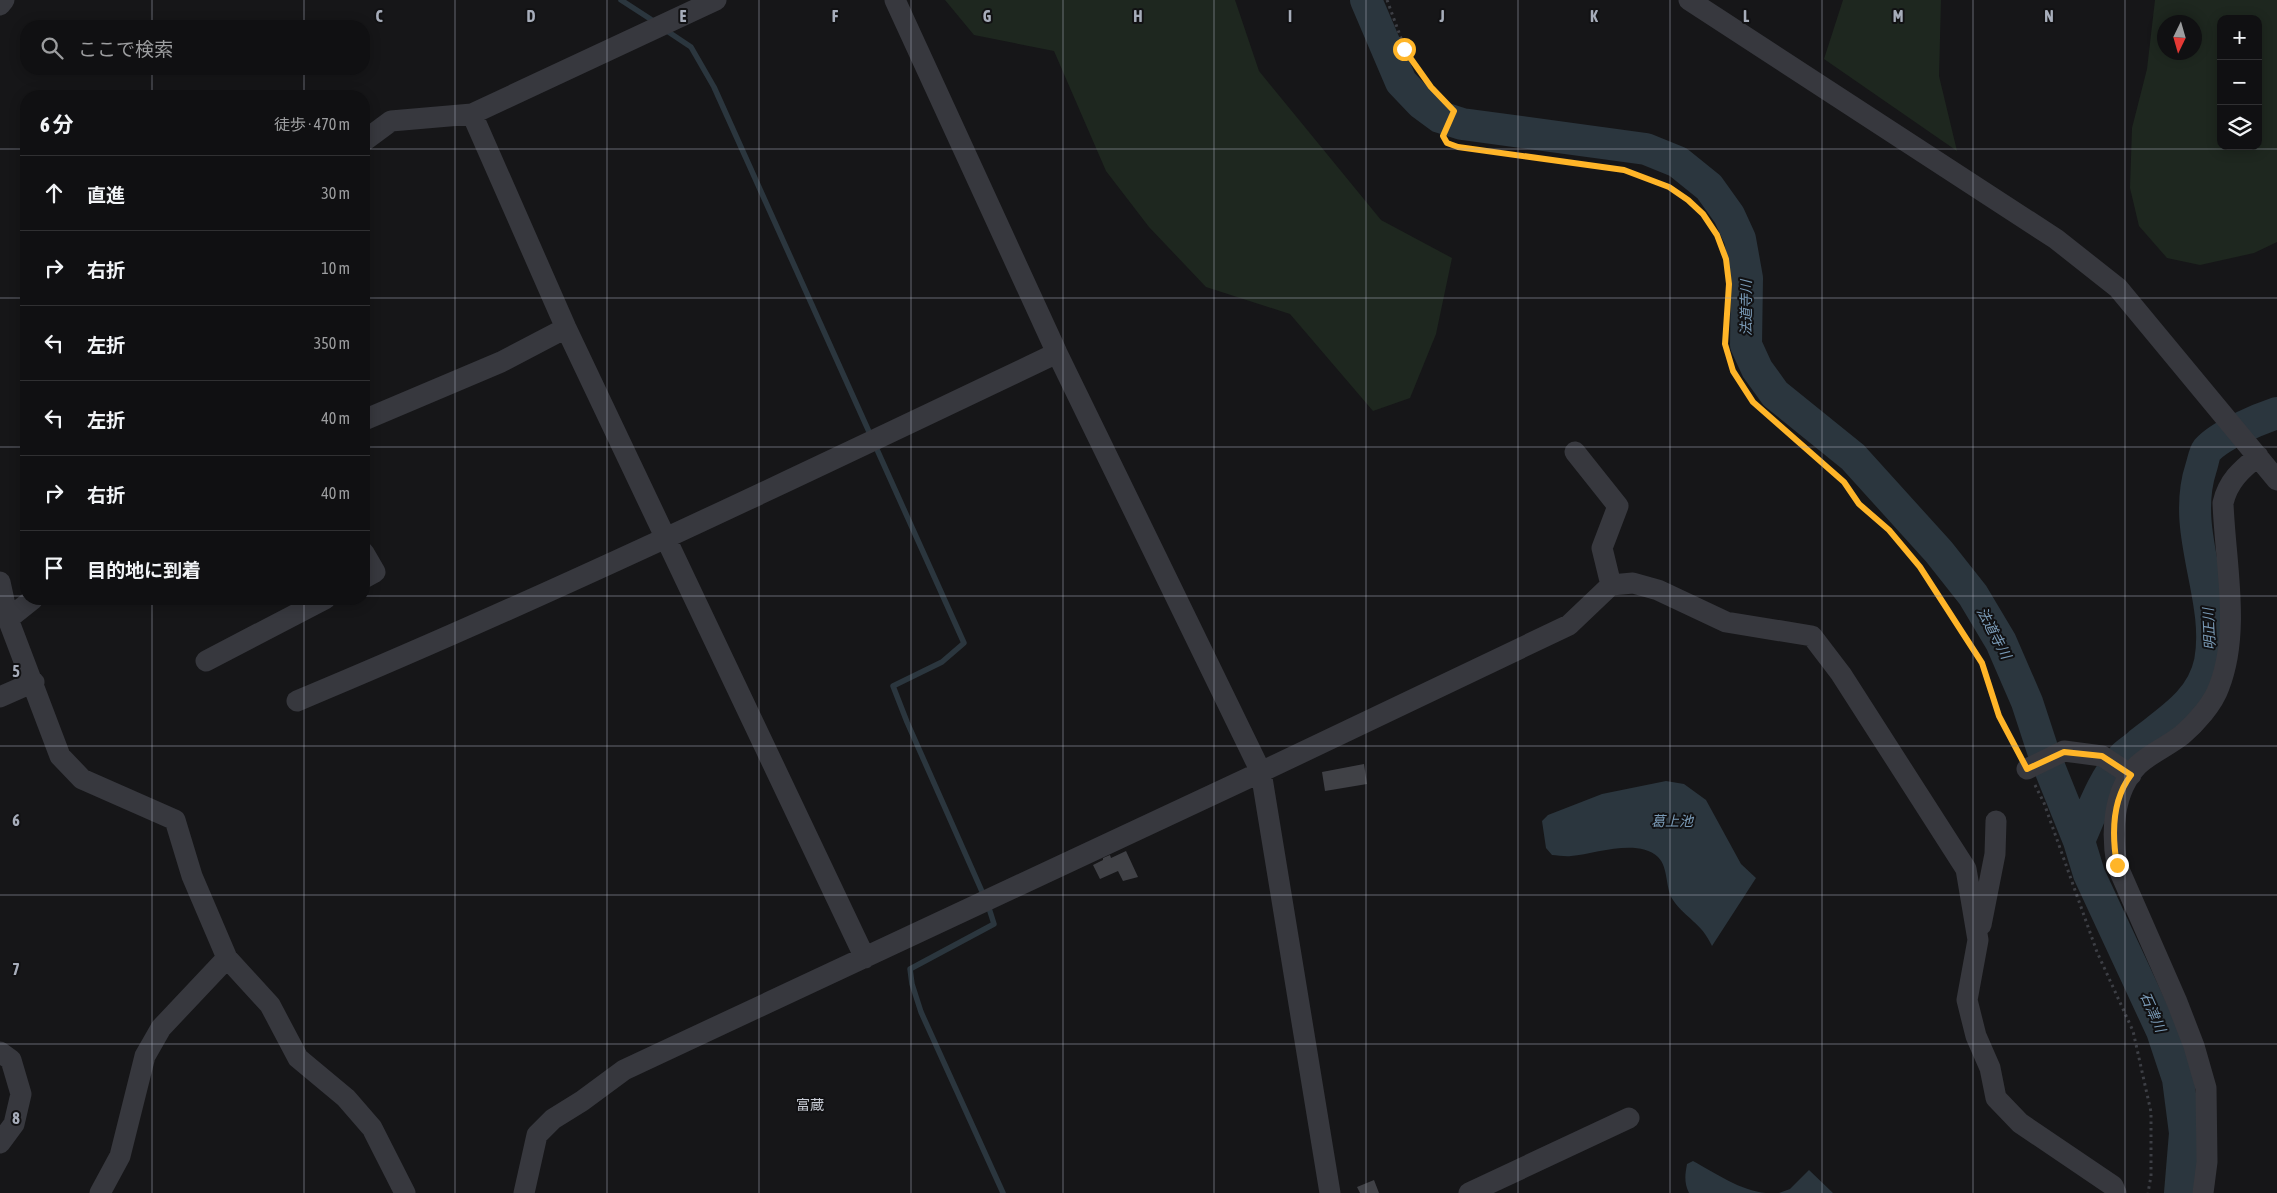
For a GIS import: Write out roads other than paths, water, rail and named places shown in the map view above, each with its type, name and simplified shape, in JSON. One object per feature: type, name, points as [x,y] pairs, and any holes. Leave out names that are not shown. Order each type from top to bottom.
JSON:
[{"type":"street","points":[[0,6],[4,0]]},
{"type":"street","points":[[370,137],[391,121],[472,114],[716,0]]},
{"type":"street","points":[[895,0],[1057,353],[1261,772],[1330,1193]]},
{"type":"street","points":[[1689,0],[2056,239],[2118,288],[2277,480]]},
{"type":"street","points":[[472,114],[566,328],[668,539],[865,958]]},
{"type":"street","points":[[370,417],[501,362],[566,328]]},
{"type":"street","points":[[297,701],[411,654],[668,539],[1057,353]]},
{"type":"street","points":[[1576,452],[1618,506],[1602,548],[1611,585]]},
{"type":"street","points":[[2203,1193],[2207,1162],[2206,1088],[2177,1002],[2117,865],[2114,847],[2118,805],[2125,783],[2139,765],[2182,734],[2201,714],[2218,690],[2226,668],[2230,640],[2222,503],[2226,489],[2235,475],[2256,454]]},
{"type":"street","points":[[370,563],[375,572],[370,575]]},
{"type":"street","points":[[0,582],[8,619],[34,682],[60,756],[82,779],[175,820],[192,876],[226,958],[270,1005],[298,1058],[346,1098],[372,1128],[405,1193]]},
{"type":"street","points":[[524,1193],[538,1135],[553,1119],[582,1101],[624,1070],[1261,772],[1569,625],[1611,585],[1633,583],[1658,590],[1726,622],[1812,636],[1841,674],[1966,869],[1978,940]]},
{"type":"street","points":[[8,619],[26,605]]},
{"type":"street","points":[[206,661],[313,605]]},
{"type":"street","points":[[0,697],[34,682]]},
{"type":"street","points":[[2027,769],[2064,752],[2102,756],[2131,775]]},
{"type":"street","points":[[1996,821],[1994,854],[1967,1000],[1976,1036],[1990,1068],[1996,1098],[2020,1123],[2113,1186],[2116,1193]]},
{"type":"street","points":[[100,1193],[120,1156],[145,1056],[160,1028],[226,958]]},
{"type":"street","points":[[0,1052],[11,1060],[21,1094],[14,1124],[0,1143]]},
{"type":"street","points":[[1469,1193],[1629,1118]]},
{"type":"water","name":"葛上池","points":[[1666,781],[1684,784],[1706,800],[1741,864],[1756,878],[1712,946],[1703,931],[1673,900],[1664,867],[1658,857],[1649,851],[1628,848],[1566,856],[1552,855],[1546,848],[1542,821],[1548,815],[1602,794]]},
{"type":"water","points":[[1693,1161],[1747,1189],[1766,1193],[1689,1193],[1686,1182],[1687,1164]]},
{"type":"water","points":[[1809,1170],[1833,1193],[1779,1193],[1790,1189]]},
{"type":"waterway","points":[[621,0],[655,22]]},
{"type":"waterway","name":"法道寺川","points":[[1366,0],[1401,82],[1421,103],[1440,117],[1462,124],[1646,149],[1678,162],[1709,187],[1729,215],[1740,239],[1747,278],[1746,345],[1757,369],[1775,394],[1853,457],[1939,552],[1973,595],[2001,642],[2027,702],[2044,754],[2079,841],[2089,874],[2162,1031],[2178,1079],[2185,1133],[2180,1193]]},
{"type":"waterway","points":[[664,29],[691,47],[714,87],[964,643],[942,662],[893,686],[984,896]]},
{"type":"waterway","name":"明正川","points":[[2079,841],[2098,797],[2116,766],[2125,755],[2183,709],[2200,688],[2206,676],[2210,662],[2212,638],[2211,614],[2195,516],[2196,492],[2206,452],[2213,444],[2230,433],[2277,413]]},
{"type":"waterway","points":[[988,905],[994,924],[910,969],[912,984],[921,1012],[1003,1193]]},
{"type":"district","name":"富蔵","points":[[810,1105]]},
{"type":"water label","name":"石津川","points":[[2153,1012]]}]
